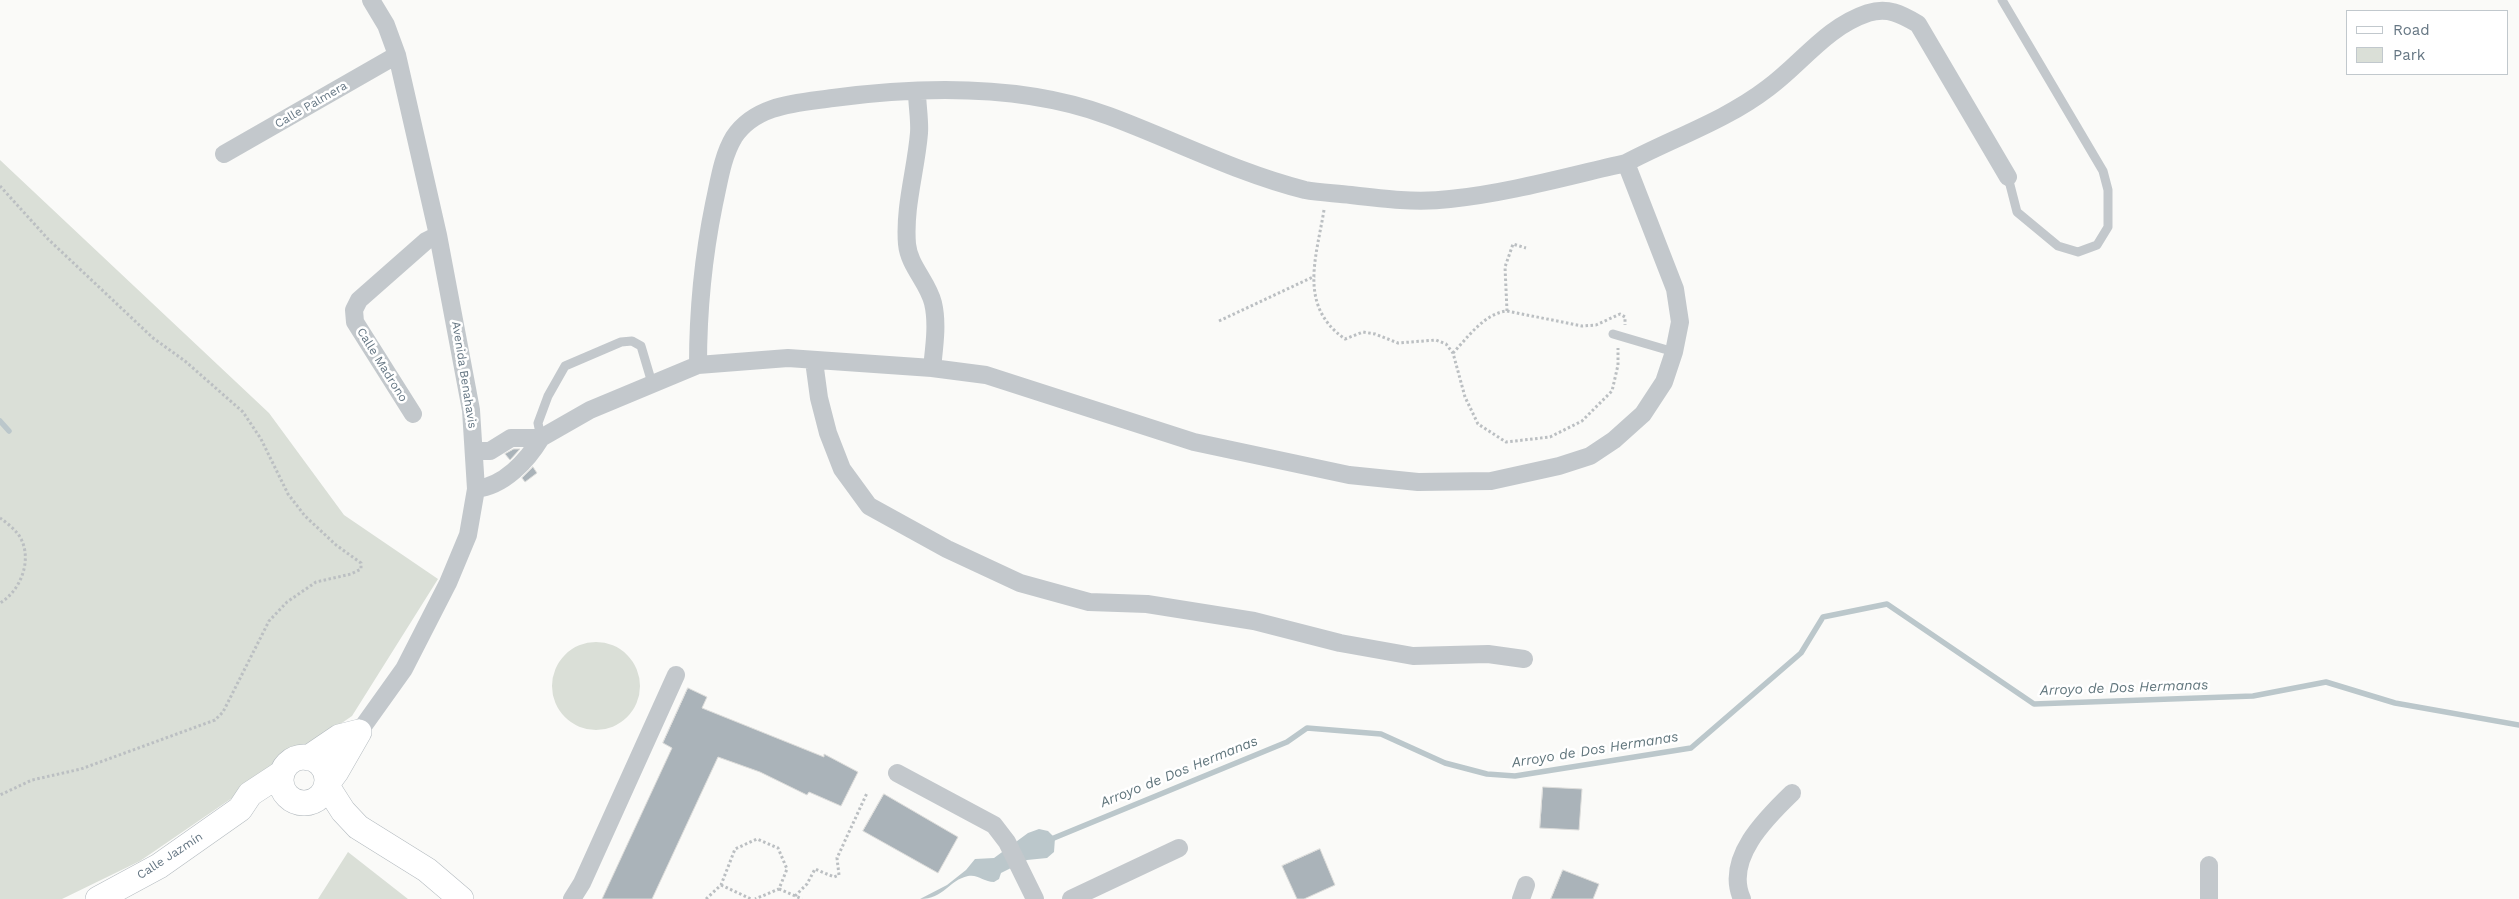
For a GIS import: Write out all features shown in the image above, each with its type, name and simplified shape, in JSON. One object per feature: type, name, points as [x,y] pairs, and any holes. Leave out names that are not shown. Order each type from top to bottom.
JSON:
[{"type":"street","name":"Avenida Benahavis","points":[[327,785],[359,732],[404,669],[448,583],[468,535],[476,488],[472,410],[438,234],[397,55],[386,26],[371,0]]},
{"type":"street","points":[[698,365],[698,319],[703,259],[722,166],[734,137],[749,122],[769,109],[794,103],[865,94],[917,91],[992,93],[1066,104],[1106,115],[1256,174],[1307,190],[1408,201],[1447,200],[1510,189],[1626,163],[1730,113],[1768,88],[1829,32],[1869,13],[1886,10],[1902,14],[1918,24],[2008,177]]},
{"type":"street","name":"Calle Palmera","points":[[224,154],[397,55]]},
{"type":"street","points":[[917,91],[919,132],[906,228],[907,247],[913,264],[926,286],[933,304],[935,322],[932,368]]},
{"type":"street","points":[[476,488],[490,488],[528,459],[541,438],[590,410],[652,383],[698,365],[788,358],[932,368],[986,375],[1194,442],[1349,475],[1418,482],[1491,480],[1522,475],[1590,456],[1614,440],[1644,414],[1664,382],[1674,352],[1680,322],[1675,289],[1626,163]]},
{"type":"street","name":"Calle Madrono","points":[[413,414],[355,322],[354,310],[359,300],[426,241],[438,234]]},
{"type":"street","points":[[814,361],[819,398],[835,451],[842,469],[870,506],[947,549],[1020,583],[1089,602],[1147,604],[1244,619],[1340,643],[1413,656],[1488,654],[1524,659]]},
{"type":"street","points":[[474,451],[490,451],[511,438],[541,438]]},
{"type":"street","points":[[572,899],[582,883],[676,676]]},
{"type":"street","points":[[358,827],[342,824],[300,802],[283,788],[282,773],[293,760],[308,758],[339,737],[359,732]]},
{"type":"street","points":[[300,802],[322,795],[327,785],[327,777],[322,766],[308,758]]},
{"type":"street","name":"Calle Jazmín","points":[[98,899],[159,866],[240,808],[250,794],[282,773]]},
{"type":"street","points":[[897,773],[994,825],[1007,842],[1035,899]]},
{"type":"street","points":[[327,785],[343,811],[358,827],[427,870],[461,899]]},
{"type":"street","points":[[1742,899],[1738,888],[1738,872],[1744,855],[1753,837],[1771,813],[1792,793]]},
{"type":"street","name":"Calle Jazmín","points":[[240,808],[300,802]]},
{"type":"street","points":[[1071,899],[1179,848]]},
{"type":"street","points":[[2209,865],[2209,899]]},
{"type":"lane","points":[[2002,0],[2102,171],[2108,190],[2109,210],[2108,228],[2104,237],[2088,250],[2078,252],[2058,246],[2017,212],[2008,177]]},
{"type":"lane","points":[[1618,335],[1674,352]]},
{"type":"lane","points":[[541,438],[538,423],[548,396],[565,366],[621,342],[632,341],[641,346],[652,383]]},
{"type":"path","points":[[0,186],[48,239],[153,338],[185,361],[243,412],[261,439],[288,494],[305,516],[336,545],[360,563],[361,569],[351,574],[316,582],[287,602],[269,621],[223,712],[215,720],[81,769],[32,780],[0,795]]},
{"type":"path","points":[[1326,192],[1315,276],[1314,294],[1319,312],[1332,330],[1345,340],[1363,332],[1375,334],[1398,343],[1436,340],[1446,344],[1453,352],[1465,396],[1478,424],[1506,442],[1550,437],[1566,430],[1582,421],[1612,391],[1618,365],[1618,335],[1626,319],[1620,314],[1596,325],[1582,326],[1508,311],[1488,318],[1453,352]]},
{"type":"path","points":[[1508,311],[1505,267],[1513,244],[1526,248]]},
{"type":"path","points":[[1219,321],[1315,276]]},
{"type":"path","points":[[0,518],[18,534],[26,556],[21,580],[0,603]]},
{"type":"path","points":[[795,896],[807,884],[815,869],[834,877],[839,875],[837,858],[867,793]]},
{"type":"path","points":[[706,899],[721,885],[735,849],[757,840],[778,848],[787,868],[779,889]]},
{"type":"path","points":[[721,885],[753,899],[779,889],[802,899]]},
{"type":"green space","points":[[0,160],[269,413],[344,515],[438,579],[352,716],[140,861],[62,899],[0,899]]},
{"type":"green space","points":[[596,642],[613,646],[627,655],[636,669],[640,686],[636,703],[627,717],[613,726],[596,730],[579,726],[565,717],[556,703],[552,686],[556,669],[565,655],[579,646]]},
{"type":"green space","points":[[348,852],[408,899],[318,899]]},
{"type":"shaded area","points":[[1039,829],[1048,831],[1055,838],[1054,852],[1047,858],[1027,860],[1001,873],[999,879],[994,882],[975,876],[961,878],[941,893],[920,899],[947,885],[966,870],[975,859],[994,858],[1028,833]]},
{"type":"building","points":[[514,449],[520,449],[510,460],[505,454]]},
{"type":"building","points":[[533,467],[537,473],[525,482],[522,478]]},
{"type":"building","points":[[688,688],[707,697],[702,708],[824,757],[824,754],[858,772],[841,806],[809,792],[807,795],[760,772],[718,757],[652,899],[602,899],[672,748],[663,743]]},
{"type":"building","points":[[1543,787],[1582,789],[1579,830],[1540,828]]},
{"type":"building","points":[[884,794],[958,837],[938,873],[863,831]]},
{"type":"building","points":[[1320,849],[1335,885],[1304,899],[1297,899],[1282,866]]},
{"type":"building","points":[[1563,870],[1599,884],[1593,899],[1551,899]]},
{"type":"waterway","points":[[0,421],[9,431]]},
{"type":"waterway","name":"Arroyo de Dos Hermanas","points":[[1049,840],[1287,742],[1307,728],[1381,734],[1445,763],[1487,774],[1515,776],[1691,748],[1801,653],[1823,617],[1887,604],[2034,704],[2253,696],[2326,682],[2395,703],[2519,725]]}]
